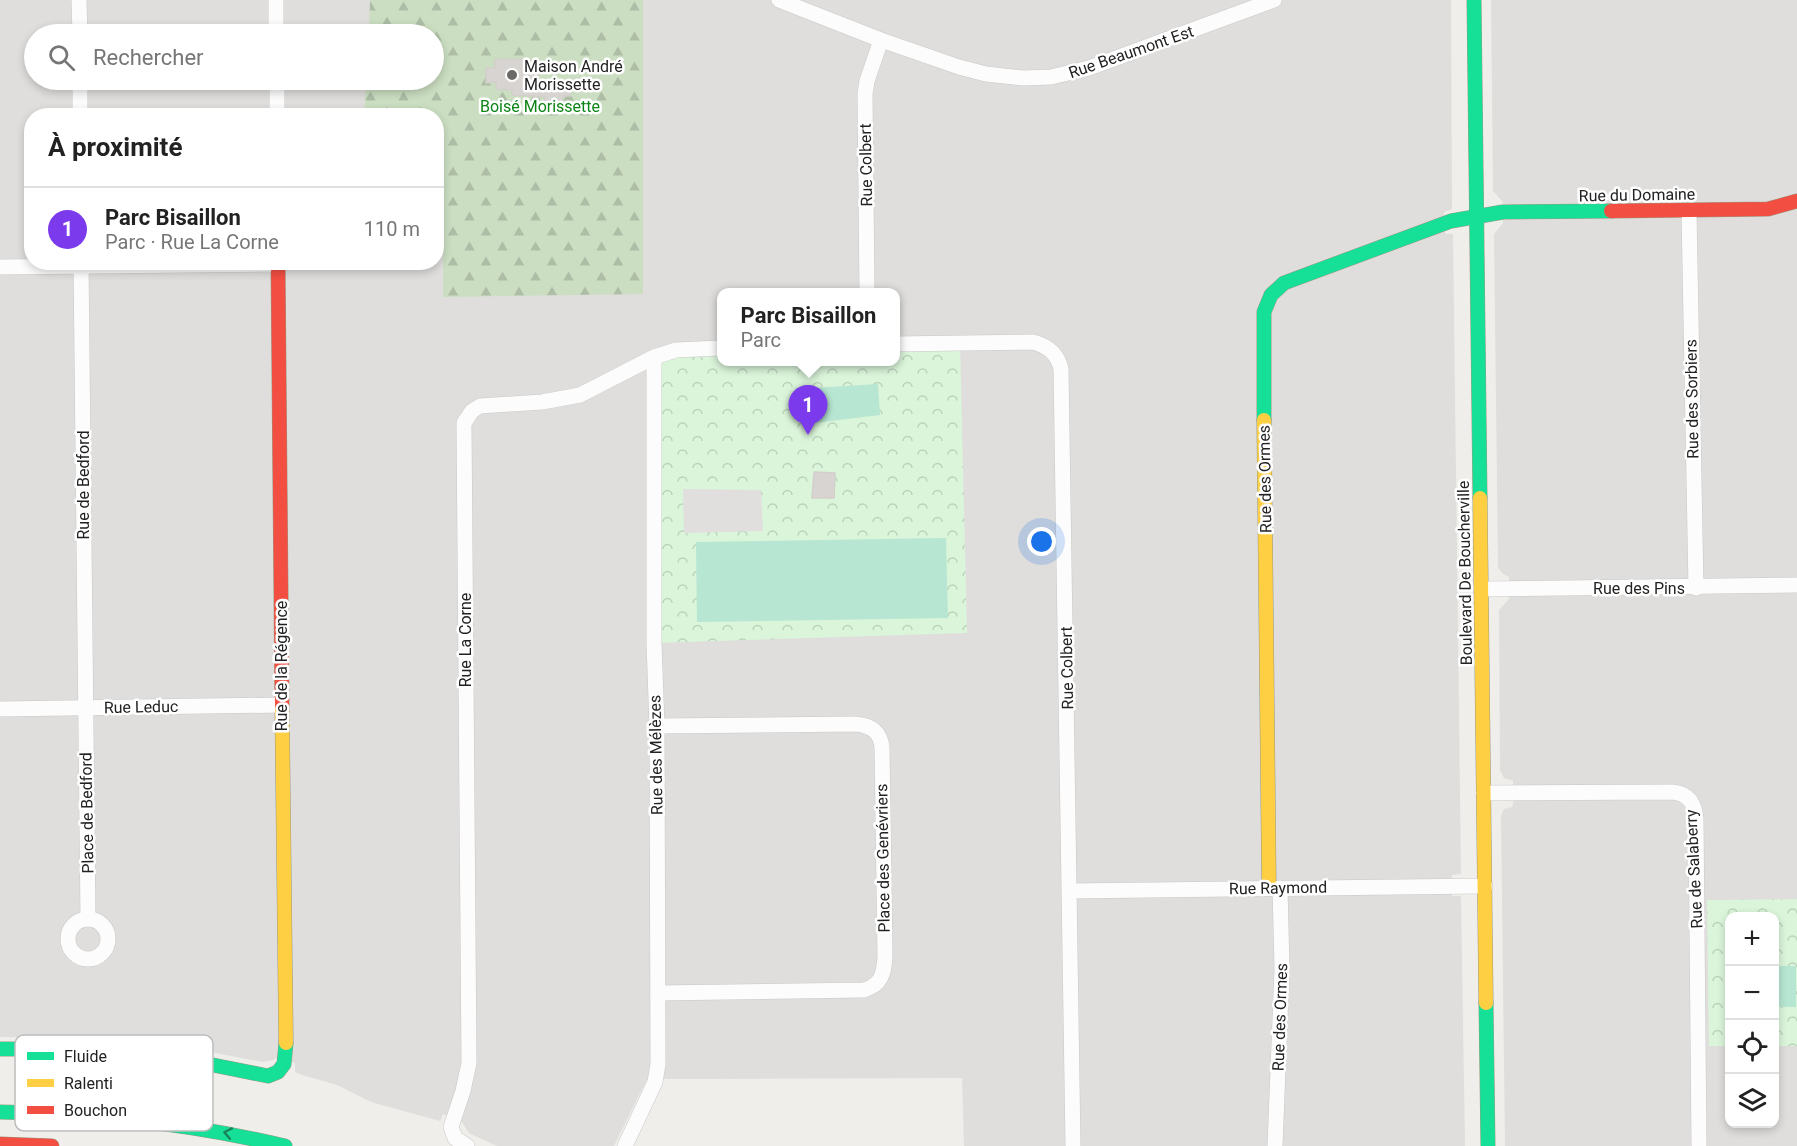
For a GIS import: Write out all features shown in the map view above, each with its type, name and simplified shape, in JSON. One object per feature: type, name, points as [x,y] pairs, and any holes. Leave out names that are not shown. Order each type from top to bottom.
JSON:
[{"type":"street","points":[[79,0],[80,24]]},
{"type":"street","points":[[276,0],[276,24]]},
{"type":"street","name":"Rue Beaumont Est","points":[[779,0],[881,40],[974,71],[1010,78],[1063,75],[1089,68],[1274,0]]},
{"type":"street","name":"Boulevard De Boucherville","points":[[1474,0],[1488,1146]]},
{"type":"street","name":"Rue Colbert","points":[[867,288],[865,94],[881,40]]},
{"type":"street","points":[[80,90],[80,108]]},
{"type":"street","points":[[277,90],[277,108]]},
{"type":"street","name":"Rue du Domaine","points":[[1477,217],[1503,212],[1768,209],[1797,201]]},
{"type":"street","name":"Rue des Sorbiers","points":[[1689,211],[1696,588]]},
{"type":"street","name":"Rue des Ormes","points":[[1275,1146],[1282,968],[1275,888],[1264,308],[1272,293],[1280,285],[1290,280],[1451,221],[1477,217]]},
{"type":"street","points":[[0,267],[24,266]]},
{"type":"street","name":"Rue de Bedford","points":[[81,270],[85,708]]},
{"type":"street","name":"Rue de la Régence","points":[[213,1065],[268,1076],[282,1068],[286,1057],[278,270]]},
{"type":"street","name":"Rue Colbert","points":[[900,344],[1033,342],[1048,348],[1060,364],[1062,375],[1073,1146]]},
{"type":"street","name":"Rue La Corne","points":[[467,1146],[458,1141],[451,1124],[463,1090],[469,1063],[464,423],[472,411],[485,405],[542,402],[580,395],[654,357],[676,350],[717,348]]},
{"type":"street","name":"Rue des Mélèzes","points":[[625,1146],[657,1076],[654,357]]},
{"type":"street","name":"Rue des Pins","points":[[1482,589],[1797,585]]},
{"type":"street","name":"Rue Leduc","points":[[0,709],[281,705]]},
{"type":"street","name":"Place de Bedford","points":[[85,708],[88,919]]},
{"type":"street","name":"Place des Genévriers","points":[[657,726],[855,724],[867,726],[875,731],[882,747],[885,957],[881,978],[876,985],[864,990],[658,993]]},
{"type":"street","name":"Rue de Salaberry","points":[[1484,793],[1677,792],[1692,802],[1695,810],[1696,830],[1700,1146]]},
{"type":"street","name":"Rue Raymond","points":[[1070,891],[1485,886]]},
{"type":"street","name":"Rue de la Régence","points":[[0,1049],[15,1049]]},
{"type":"street","points":[[0,1112],[15,1112]]},
{"type":"street","points":[[213,1130],[285,1146]]},
{"type":"street","points":[[0,1144],[52,1146]]},
{"type":"shaded area","points":[[0,0],[1451,0],[1452,209],[1444,212],[1445,234],[1453,234],[1461,874],[1452,875],[1452,896],[1461,896],[1465,1146],[964,1146],[962,1078],[647,1079],[614,1146],[497,1146],[469,1133],[462,1122],[443,1114],[440,1121],[371,1102],[337,1085],[295,1072],[295,1063],[275,1058],[263,1062],[213,1053],[213,1035],[15,1035],[15,1037],[0,1037]],"holes":[[[717,288],[900,288],[900,364],[966,633],[676,350],[717,348]]]},
{"type":"shaded area","points":[[1491,0],[1797,0],[1797,1146],[1505,1146],[1501,816],[1504,809],[1512,807],[1513,781],[1504,778],[1500,770],[1499,610],[1509,599],[1509,577],[1498,568],[1494,234],[1503,223],[1503,202],[1493,191]]},
{"type":"shaded area","points":[[683,489],[761,490],[763,531],[684,533]]},
{"type":"green space","name":"Boisé Morissette","points":[[370,0],[643,0],[643,294],[443,297],[444,108],[364,108],[365,90],[444,90],[444,24],[369,24]]},
{"type":"green space","points":[[960,343],[967,633],[654,643],[654,357],[717,349],[717,366],[900,366],[900,344]]},
{"type":"green space","points":[[878,384],[880,415],[814,423],[814,388]]},
{"type":"green space","points":[[946,538],[948,618],[697,622],[696,542]]},
{"type":"green space","points":[[1797,899],[1797,1046],[1779,1046],[1779,912],[1725,912],[1725,1046],[1709,1046],[1707,900]]},
{"type":"green space","points":[[1779,966],[1796,966],[1796,1007],[1779,1007]]},
{"type":"building","name":"Maison André Morissette","points":[[495,59],[539,61],[538,81],[564,82],[565,85],[570,85],[570,96],[563,96],[563,101],[545,101],[545,97],[512,95],[512,90],[496,89],[496,82],[486,83],[486,68],[495,68]]},
{"type":"building","points":[[814,472],[835,473],[834,498],[812,498]]},
{"type":"traffic: fast","points":[[1474,0],[1480,498]]},
{"type":"traffic: fast","points":[[1264,420],[1264,312],[1271,295],[1284,283],[1451,221],[1503,212],[1611,211]]},
{"type":"traffic: fast","points":[[1486,1003],[1488,1146]]},
{"type":"traffic: fast","points":[[213,1065],[268,1076],[278,1072],[284,1064],[286,1043]]},
{"type":"traffic: fast","points":[[0,1049],[15,1049]]},
{"type":"traffic: fast","points":[[0,1112],[15,1112]]},
{"type":"traffic: fast","points":[[208,1131],[285,1146]]},
{"type":"traffic: slow","points":[[1264,420],[1269,888]]},
{"type":"traffic: slow","points":[[1480,498],[1486,1003]]},
{"type":"traffic: slow","points":[[282,706],[286,1043]]},
{"type":"traffic: jam","points":[[1611,211],[1768,209],[1797,201]]},
{"type":"traffic: jam","points":[[278,270],[282,706]]},
{"type":"traffic: jam","points":[[0,1144],[52,1146]]},
{"type":"place","name":"Maison André Morissette","points":[[512,75]]},
{"type":"place","name":"Parc Bisaillon","points":[[808,435]]}]
